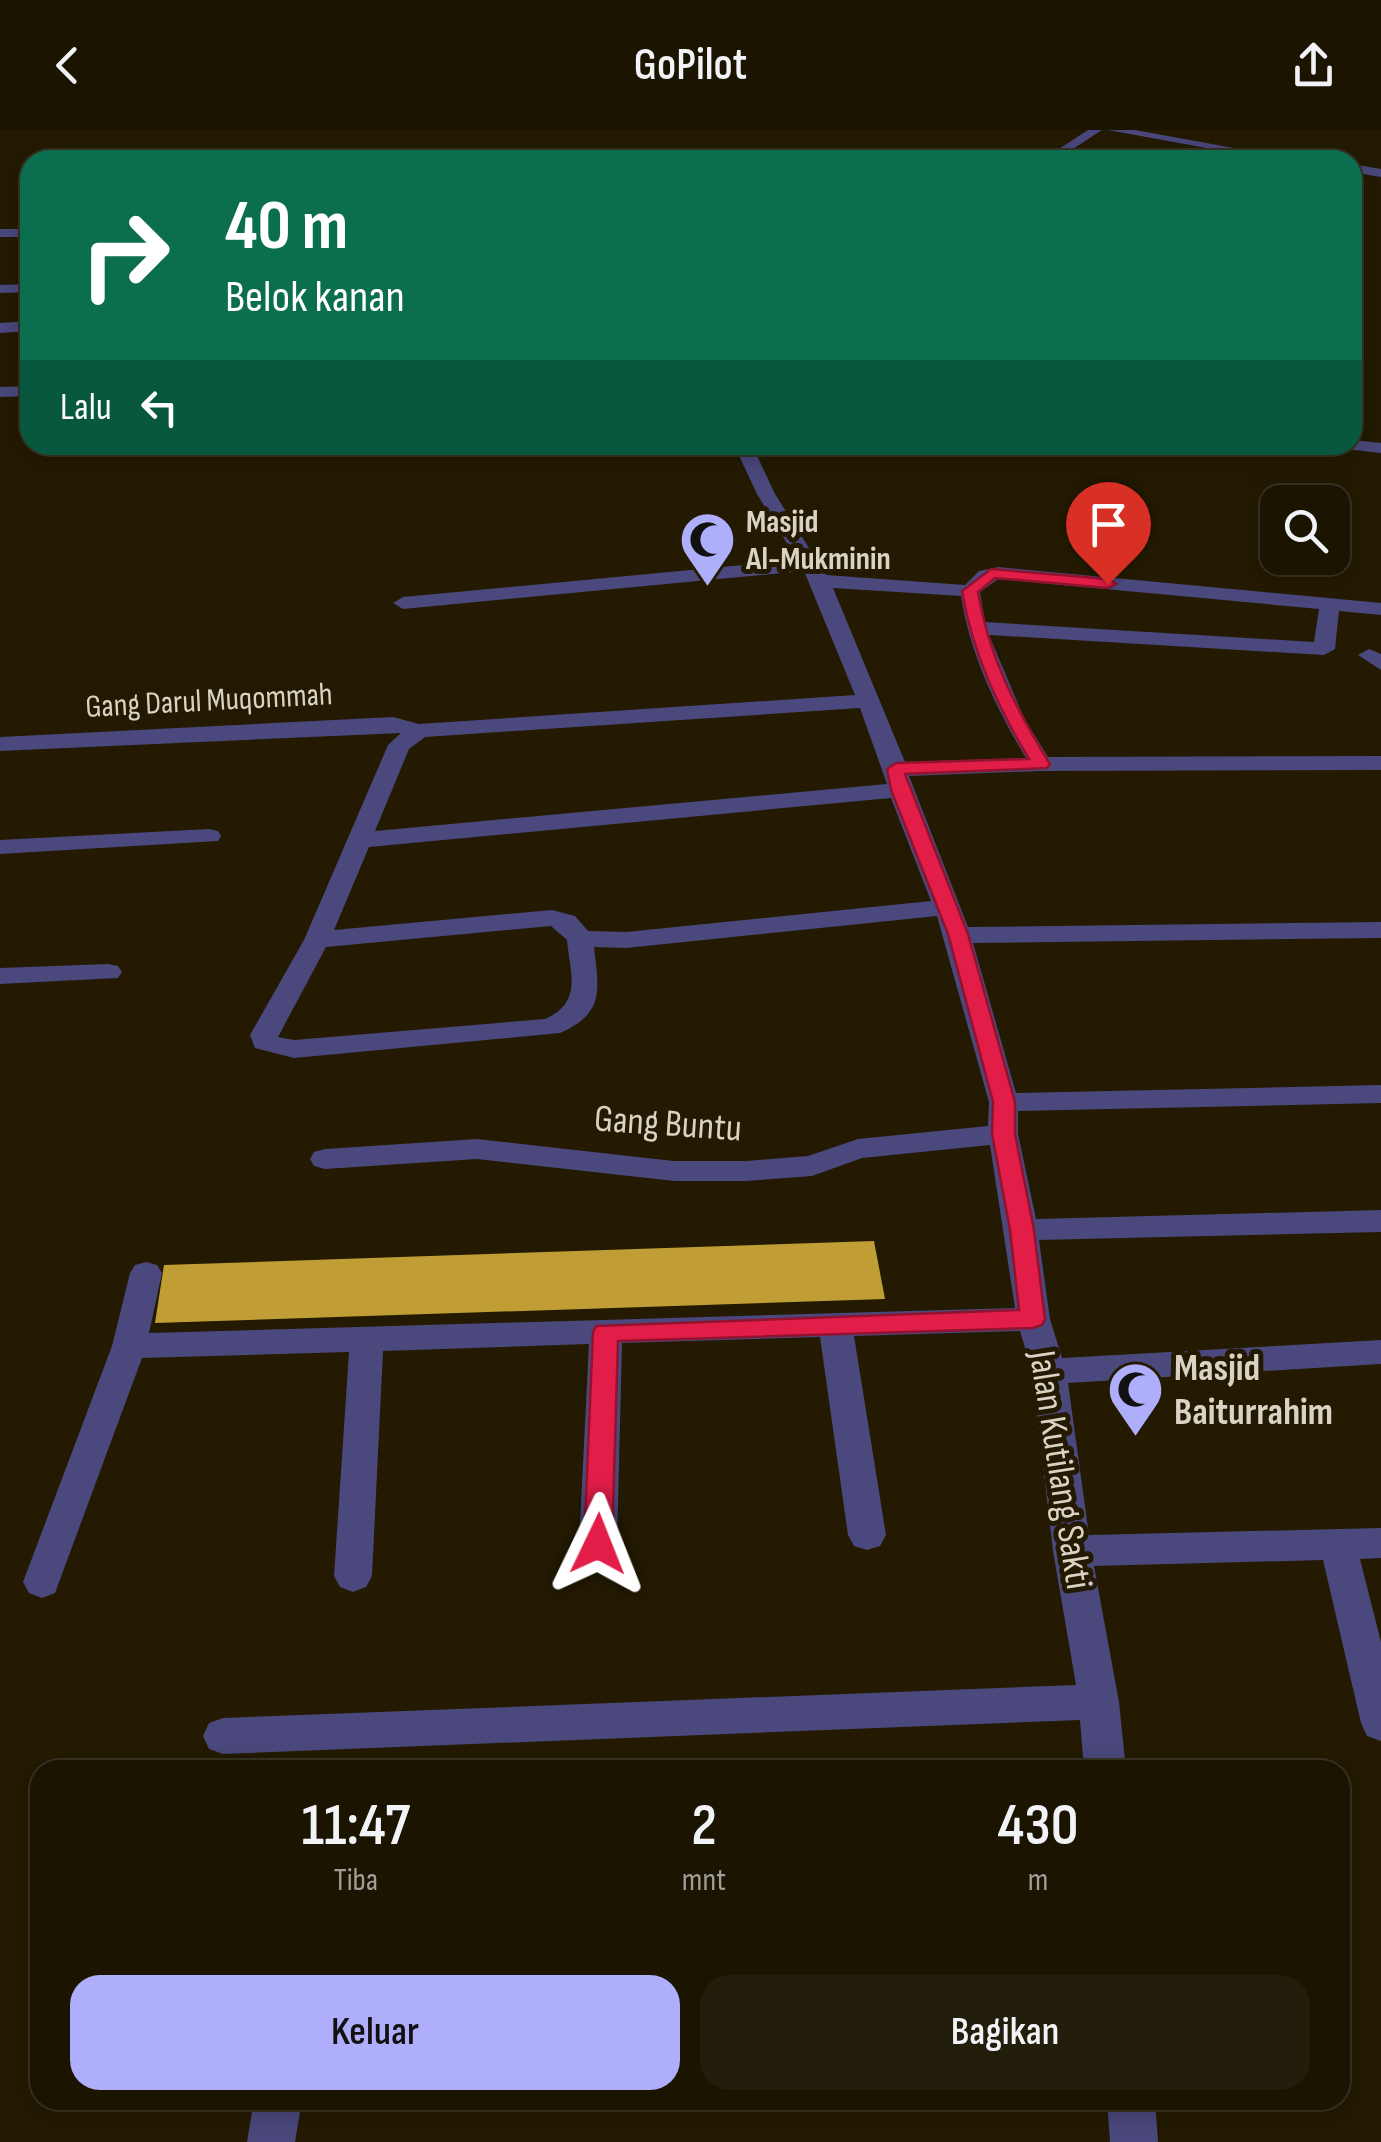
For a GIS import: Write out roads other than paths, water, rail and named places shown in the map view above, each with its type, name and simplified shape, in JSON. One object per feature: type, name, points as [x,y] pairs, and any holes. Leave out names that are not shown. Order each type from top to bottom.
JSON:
[{"type":"street","points":[[1064,150],[1096,130]]},
{"type":"street","points":[[1114,130],[1226,150]]},
{"type":"street","points":[[1172,140],[1192,130]]},
{"type":"street","name":"Jalan Kutilang Sakti","points":[[748,455],[766,494],[815,573],[898,779],[952,921],[1004,1102],[1003,1134],[1022,1230],[1033,1319],[1048,1371],[1072,1551],[1099,1702],[1104,1760]]},
{"type":"street","points":[[403,603],[631,582],[669,573],[815,573],[970,591],[986,576],[998,573],[1381,609]]},
{"type":"street","points":[[970,591],[976,628],[1013,718],[1041,764]]},
{"type":"street","points":[[976,628],[1324,649],[1330,604]]},
{"type":"street","name":"Gang Darul Muqommah","points":[[0,744],[394,724],[419,731],[867,701]]},
{"type":"street","points":[[317,940],[552,918],[566,922],[580,939],[584,1002],[579,1013],[550,1026],[276,1048],[265,1042],[264,1035],[317,940],[399,745],[419,731]]},
{"type":"street","points":[[360,840],[1041,764],[1381,763]]},
{"type":"street","points":[[0,847],[210,836]]},
{"type":"street","points":[[580,939],[626,940],[952,921],[1381,930]]},
{"type":"street","points":[[0,976],[108,972]]},
{"type":"street","points":[[1004,1102],[1381,1094]]},
{"type":"street","name":"Gang Buntu","points":[[325,1159],[478,1149],[674,1171],[747,1170],[812,1166],[858,1149],[1003,1134]]},
{"type":"street","points":[[1022,1230],[1381,1221]]},
{"type":"street","points":[[42,1582],[130,1346],[146,1273]]},
{"type":"street","points":[[130,1346],[1033,1319]]},
{"type":"street","points":[[835,1326],[867,1535]]},
{"type":"street","points":[[598,1544],[606,1332]]},
{"type":"street","points":[[353,1576],[367,1340]]},
{"type":"street","points":[[1048,1371],[1381,1352]]},
{"type":"street","points":[[1072,1551],[1381,1544]]},
{"type":"street","points":[[1338,1546],[1381,1724]]},
{"type":"street","points":[[223,1736],[1099,1702]]},
{"type":"street","points":[[271,2142],[276,2110]]},
{"type":"street","points":[[1131,2110],[1134,2142]]},
{"type":"place","name":"Masjid Al-Mukminin","points":[[707,589]]},
{"type":"place","name":"Masjid Baiturrahim","points":[[1135,1439]]}]
